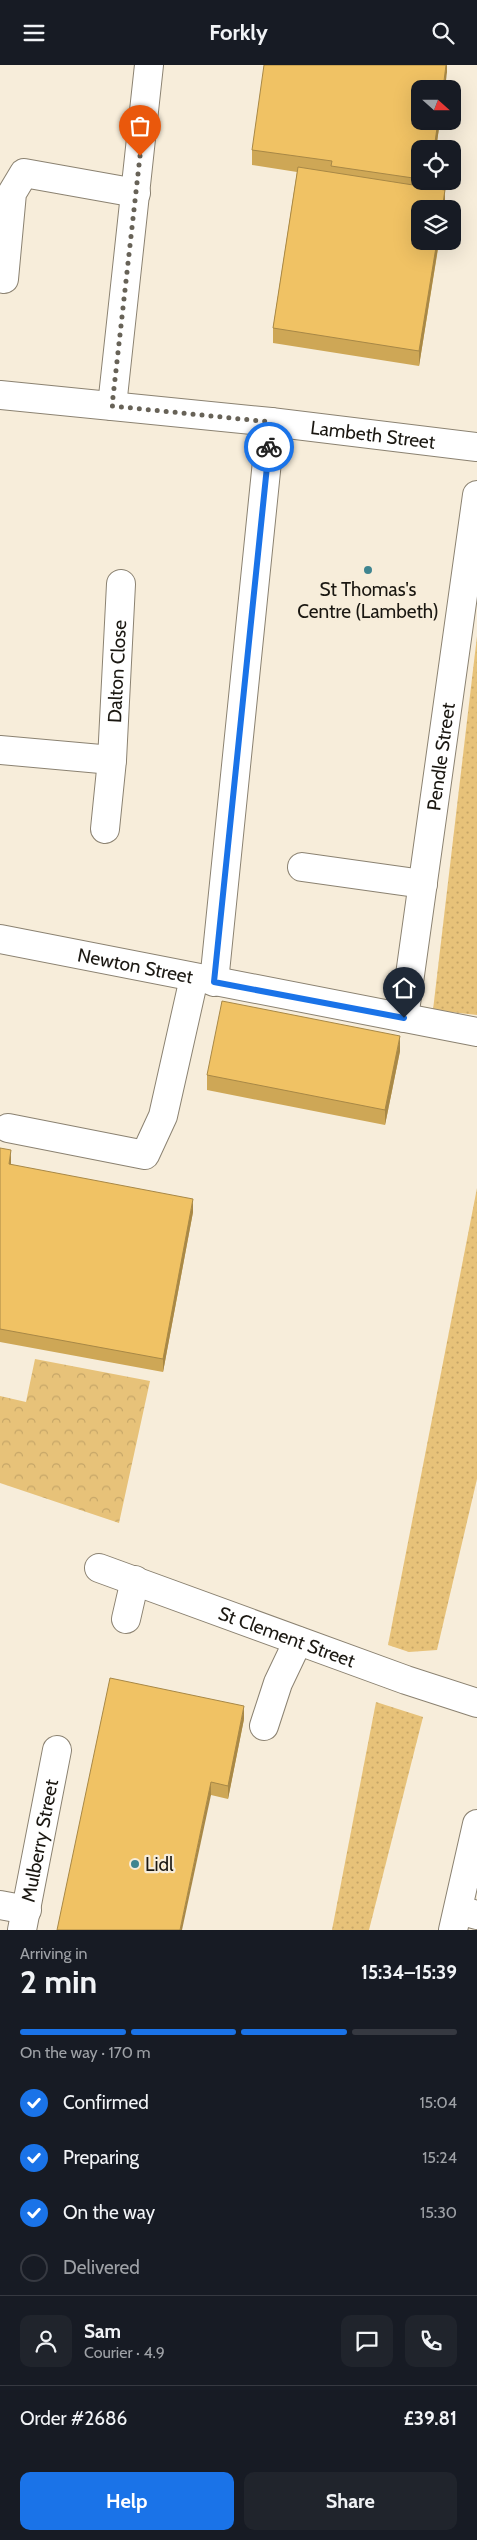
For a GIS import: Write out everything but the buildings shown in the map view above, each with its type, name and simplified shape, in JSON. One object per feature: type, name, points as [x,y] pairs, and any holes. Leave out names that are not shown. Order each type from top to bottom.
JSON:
[{"type":"main road","points":[[112,406],[136,193],[148,65]]},
{"type":"main road","points":[[4,279],[12,193],[24,173],[136,193]]},
{"type":"main road","name":"Lambeth Street","points":[[0,395],[271,422],[477,447]]},
{"type":"main road","points":[[8,1129],[145,1155],[163,1116],[204,980],[271,422]]},
{"type":"main road","name":"Pendle Street","points":[[404,1018],[477,495]]},
{"type":"main road","name":"Dalton Close","points":[[105,829],[112,760],[121,584]]},
{"type":"main road","points":[[0,750],[112,760]]},
{"type":"main road","points":[[302,867],[423,884]]},
{"type":"main road","name":"Newton Street","points":[[0,939],[477,1032]]},
{"type":"main road","name":"St Clement Street","points":[[98,1568],[298,1641],[477,1703]]},
{"type":"main road","points":[[126,1619],[135,1580]]},
{"type":"main road","points":[[264,1726],[278,1683],[298,1641]]},
{"type":"main road","name":"Mulberry Street","points":[[24,1920],[57,1750]]},
{"type":"main road","points":[[463,1918],[477,1824]]},
{"type":"main road","points":[[0,1905],[24,1920]]},
{"type":"green space","points":[[477,636],[477,1015],[433,1010]]},
{"type":"green space","points":[[477,1188],[477,1479],[437,1650],[409,1652],[388,1645]]},
{"type":"green space","points":[[35,1359],[150,1381],[119,1523],[0,1483],[0,1396],[26,1402]]},
{"type":"green space","points":[[376,1702],[423,1717],[369,1930],[332,1930]]},
{"type":"way so far","points":[[140,156],[112,406],[271,422],[269,447]]},
{"type":"place","name":"St Thomas's Centre (Lambeth)","points":[[368,570]]},
{"type":"place","name":"Lidl","points":[[135,1864]]},
{"type":"route","points":[[269,447],[214,982],[404,1018]]}]
